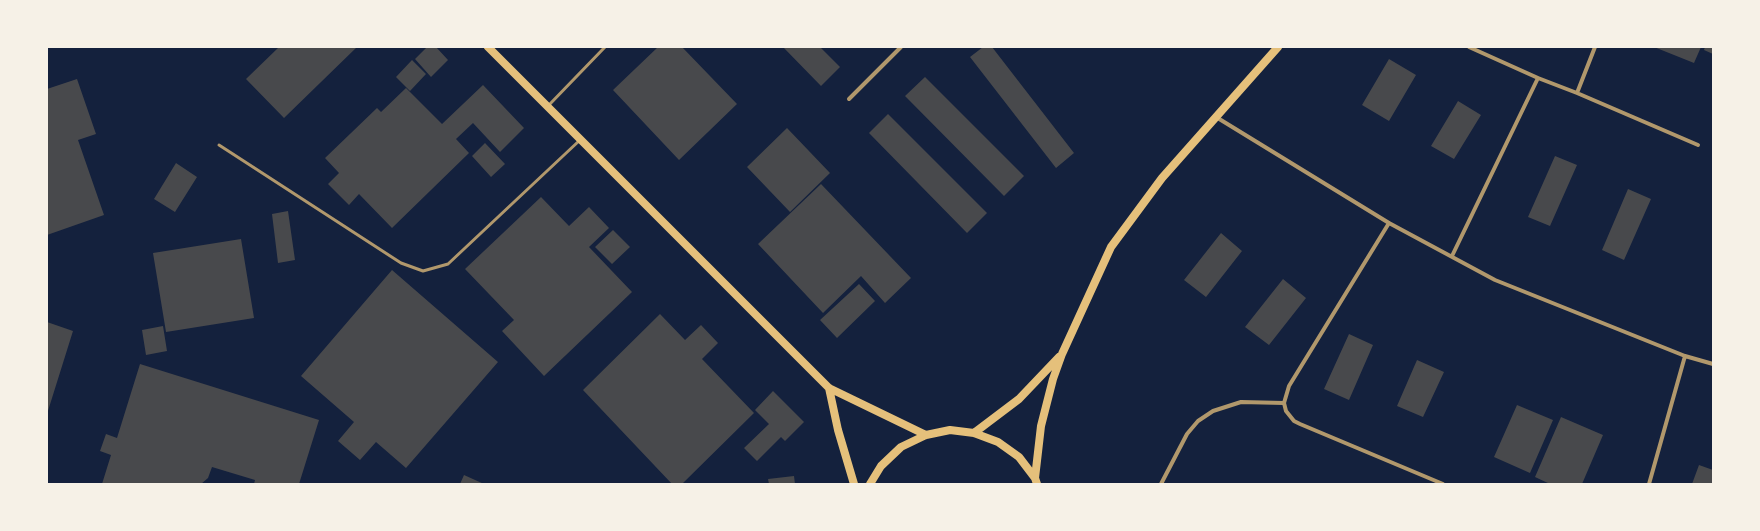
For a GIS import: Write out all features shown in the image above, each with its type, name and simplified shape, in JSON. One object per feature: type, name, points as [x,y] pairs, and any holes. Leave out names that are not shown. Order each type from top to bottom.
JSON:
[{"type":"main road","points":[[488,47],[829,388],[926,435]]},
{"type":"main road","points":[[1036,481],[1041,426],[1053,379],[1062,354],[1111,247],[1162,178],[1278,47]]},
{"type":"main road","points":[[974,433],[1019,399],[1062,354]]},
{"type":"main road","points":[[829,388],[838,430],[854,484]]},
{"type":"main road","points":[[870,484],[881,466],[901,447],[926,435],[950,430],[974,433],[998,442],[1019,458],[1036,481]]},
{"type":"street","points":[[849,99],[901,47]]},
{"type":"street","points":[[1469,47],[1538,78],[1577,93],[1698,145]]},
{"type":"street","points":[[1577,93],[1595,47]]},
{"type":"street","points":[[1452,256],[1538,78]]},
{"type":"street","points":[[1216,117],[1389,223],[1495,280],[1685,356],[1713,364]]},
{"type":"street","points":[[1389,223],[1290,386],[1284,403],[1286,411],[1294,421],[1443,484]]},
{"type":"street","points":[[1650,484],[1685,356]]},
{"type":"street","points":[[1161,484],[1187,434],[1198,421],[1213,411],[1241,402],[1284,403]]},
{"type":"lane","points":[[547,107],[605,47]]},
{"type":"lane","points":[[219,145],[401,263],[423,271],[448,264],[580,140]]},
{"type":"building","points":[[279,47],[357,47],[284,118],[246,79]]},
{"type":"building","points":[[427,47],[436,47],[448,60],[431,77],[415,59]]},
{"type":"building","points":[[658,47],[682,47],[737,104],[679,160],[613,90]]},
{"type":"building","points":[[783,47],[820,47],[840,67],[821,86]]},
{"type":"building","points":[[983,47],[992,47],[1074,153],[1056,168],[970,57]]},
{"type":"building","points":[[1654,47],[1701,47],[1694,63]]},
{"type":"building","points":[[1705,47],[1713,47],[1713,54],[1704,50]]},
{"type":"building","points":[[1389,59],[1416,75],[1389,121],[1362,105]]},
{"type":"building","points":[[412,60],[426,74],[410,91],[396,77]]},
{"type":"building","points":[[925,77],[1024,176],[1004,196],[905,96]]},
{"type":"building","points":[[77,79],[96,134],[78,140],[104,215],[47,235],[47,89]]},
{"type":"building","points":[[483,85],[524,128],[500,152],[473,123],[456,139],[469,153],[392,228],[359,194],[349,205],[328,184],[339,173],[325,158],[377,108],[381,112],[406,88],[442,124]]},
{"type":"building","points":[[1458,101],[1481,115],[1454,159],[1431,146]]},
{"type":"building","points":[[888,114],[987,213],[967,233],[869,133]]},
{"type":"building","points":[[787,128],[830,173],[790,212],[747,167]]},
{"type":"building","points":[[485,143],[505,164],[491,177],[472,156]]},
{"type":"building","points":[[1555,156],[1577,165],[1550,226],[1528,217]]},
{"type":"building","points":[[176,163],[197,177],[175,212],[154,199]]},
{"type":"building","points":[[821,184],[911,278],[885,303],[861,276],[823,313],[758,244]]},
{"type":"building","points":[[1628,189],[1651,199],[1624,260],[1602,250]]},
{"type":"building","points":[[541,197],[569,226],[589,207],[609,228],[589,247],[632,292],[544,376],[502,331],[514,320],[465,269]]},
{"type":"building","points":[[288,211],[295,260],[278,263],[272,214]]},
{"type":"building","points":[[613,230],[630,247],[612,264],[595,247]]},
{"type":"building","points":[[1221,233],[1242,251],[1206,297],[1184,280]]},
{"type":"building","points":[[241,239],[254,318],[166,332],[153,253]]},
{"type":"building","points":[[392,270],[498,362],[406,468],[376,442],[360,460],[338,441],[354,422],[301,376]]},
{"type":"building","points":[[1283,279],[1306,298],[1269,345],[1245,327]]},
{"type":"building","points":[[859,284],[875,301],[837,338],[820,320]]},
{"type":"building","points":[[660,314],[685,340],[701,325],[718,343],[702,359],[754,413],[682,484],[672,484],[583,390]]},
{"type":"building","points":[[47,322],[73,331],[47,414]]},
{"type":"building","points":[[163,326],[167,351],[146,355],[142,330]]},
{"type":"building","points":[[1349,334],[1373,345],[1349,400],[1324,389]]},
{"type":"building","points":[[1417,360],[1444,372],[1423,417],[1397,406]]},
{"type":"building","points":[[140,364],[319,420],[299,484],[254,484],[255,480],[212,467],[208,478],[201,484],[102,484],[111,455],[100,451],[106,434],[117,438]]},
{"type":"building","points":[[773,391],[804,422],[785,441],[781,437],[757,461],[744,448],[769,424],[755,410]]},
{"type":"building","points":[[1517,405],[1553,420],[1530,473],[1494,457]]},
{"type":"building","points":[[1561,417],[1603,435],[1582,484],[1550,484],[1535,477]]},
{"type":"building","points":[[1699,465],[1713,470],[1713,484],[1692,484]]},
{"type":"building","points":[[464,475],[484,484],[460,484]]},
{"type":"building","points":[[794,476],[795,484],[769,484],[768,479]]}]
